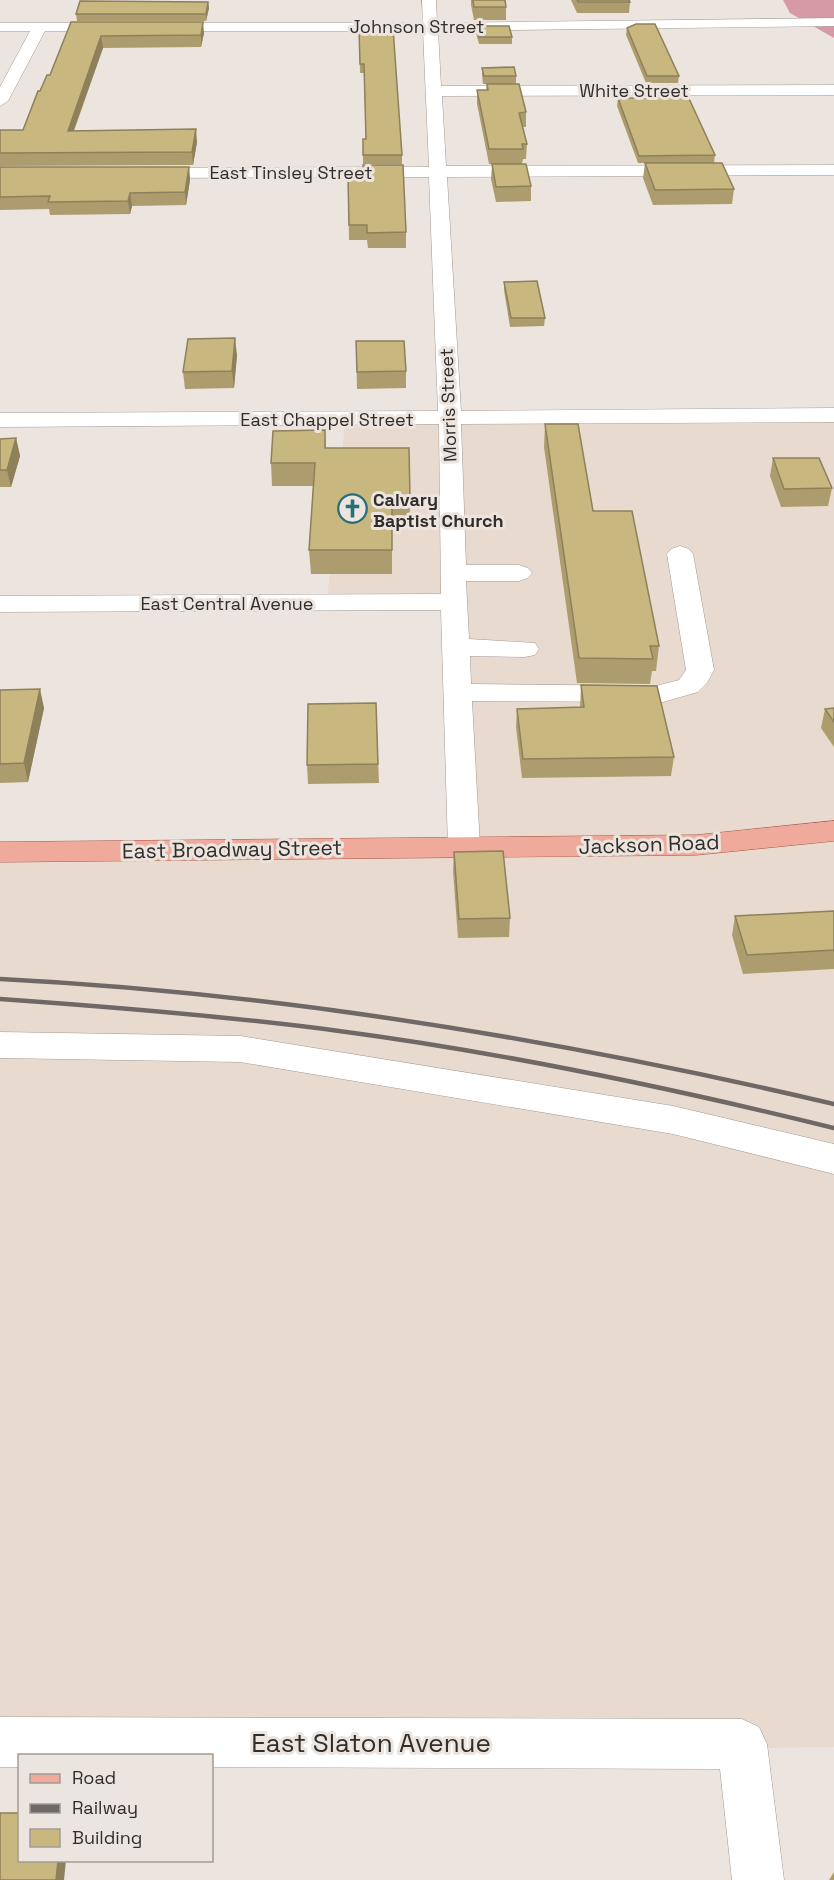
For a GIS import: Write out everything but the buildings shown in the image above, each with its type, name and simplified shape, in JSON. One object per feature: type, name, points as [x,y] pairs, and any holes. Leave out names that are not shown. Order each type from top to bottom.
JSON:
[{"type":"main road","name":"Jackson Road","points":[[464,847],[696,845],[834,831]]},
{"type":"main road","name":"East Broadway Street","points":[[0,852],[464,847]]},
{"type":"street","name":"Morris Street","points":[[429,0],[450,419],[455,647],[464,847]]},
{"type":"street","name":"Johnson Street","points":[[0,27],[430,27],[834,22]]},
{"type":"street","points":[[0,101],[40,27]]},
{"type":"street","name":"White Street","points":[[433,91],[834,90]]},
{"type":"street","name":"East Tinsley Street","points":[[130,173],[834,170]]},
{"type":"street","name":"East Chappel Street","points":[[0,420],[834,415]]},
{"type":"street","points":[[458,692],[656,694],[691,685],[698,679],[700,670],[680,554]]},
{"type":"street","points":[[453,573],[519,573]]},
{"type":"street","name":"East Central Avenue","points":[[0,603],[454,602]]},
{"type":"street","points":[[455,647],[525,649]]},
{"type":"street","points":[[0,1046],[240,1049],[673,1120],[834,1159]]},
{"type":"street","name":"East Slaton Avenue","points":[[0,1742],[742,1743],[758,1880]]},
{"type":"shaded area","points":[[783,0],[834,0],[834,38],[790,13]]},
{"type":"shaded area","points":[[834,417],[834,1747],[213,1756],[213,1754],[18,1754],[18,1756],[0,1758],[0,859],[458,853],[446,605],[327,602],[345,423]]},
{"type":"railway","points":[[0,979],[210,995],[420,1023],[628,1059],[834,1104]]},
{"type":"railway","points":[[0,999],[212,1016],[402,1040],[588,1073],[834,1128]]},
{"type":"place","name":"Calvary Baptist Church","points":[[352,509]]}]
